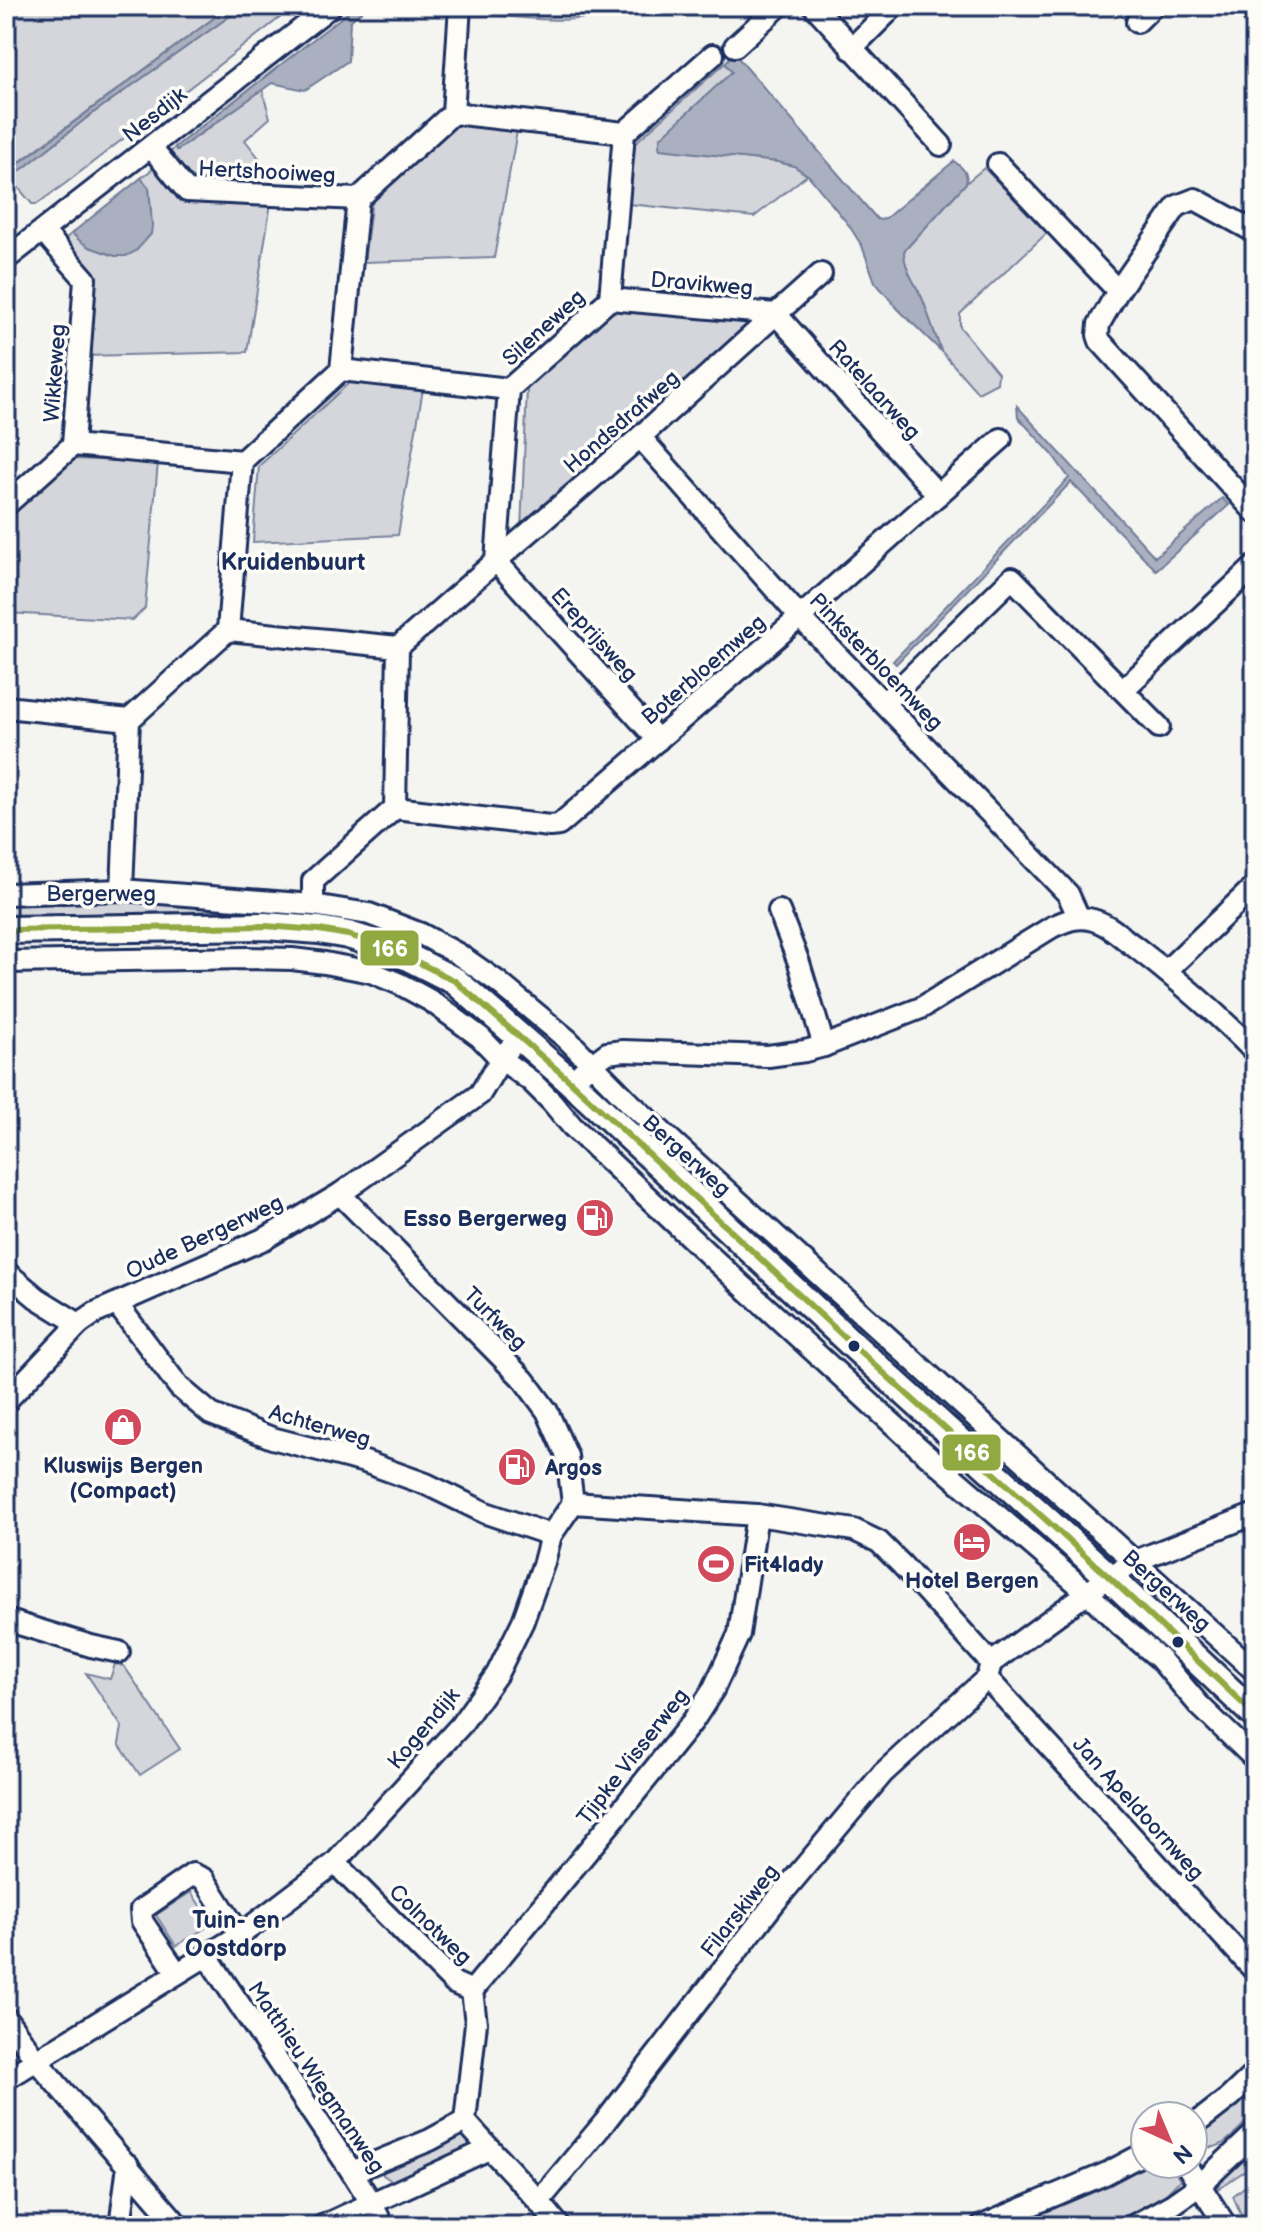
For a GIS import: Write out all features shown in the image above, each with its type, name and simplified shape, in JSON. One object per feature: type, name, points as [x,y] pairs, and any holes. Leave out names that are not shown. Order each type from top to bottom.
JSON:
[{"type":"main road","name":"Bergerweg","points":[[6,930],[265,926],[306,929],[348,935],[390,948],[455,981],[521,1036],[696,1197],[1099,1585],[1255,1715]]},
{"type":"street","name":"Nesdijk","points":[[6,259],[331,6]]},
{"type":"street","points":[[460,6],[453,113],[624,133],[713,55]]},
{"type":"street","points":[[735,46],[779,6]]},
{"type":"street","points":[[814,6],[941,145]]},
{"type":"street","points":[[851,49],[894,6]]},
{"type":"street","points":[[1137,22],[1153,6]]},
{"type":"street","points":[[1246,6],[1255,15]]},
{"type":"street","name":"Hertshooiweg","points":[[151,147],[187,191],[358,199],[453,113]]},
{"type":"street","name":"Sileneweg","points":[[341,370],[509,389],[610,299],[624,133]]},
{"type":"street","points":[[998,164],[1118,291]]},
{"type":"street","points":[[122,890],[129,720],[228,630],[242,461],[341,370],[358,199]]},
{"type":"street","points":[[1255,232],[1195,199],[1177,206],[1118,291],[1099,324],[1098,335],[1100,341],[1255,512]]},
{"type":"street","name":"Wikkeweg","points":[[6,505],[73,445],[85,279],[43,231]]},
{"type":"street","name":"Dravikweg","points":[[610,299],[776,314],[821,274]]},
{"type":"street","name":"Hondsdrafweg","points":[[398,647],[776,314]]},
{"type":"street","name":"Ratelaarweg","points":[[776,314],[938,495]]},
{"type":"street","points":[[496,561],[509,389]]},
{"type":"street","name":"Pinksterbloemweg","points":[[640,437],[800,617],[1068,894],[1079,918]]},
{"type":"street","name":"Boterbloemweg","points":[[395,808],[559,825],[1001,439]]},
{"type":"street","points":[[73,445],[242,461]]},
{"type":"street","name":"Ereprijsweg","points":[[496,561],[658,740]]},
{"type":"street","points":[[1123,690],[1255,566]]},
{"type":"street","points":[[884,703],[1012,578],[1159,727]]},
{"type":"street","points":[[228,630],[398,647],[395,808],[313,881],[313,905]]},
{"type":"street","points":[[6,707],[129,720]]},
{"type":"street","points":[[1166,971],[1255,886]]},
{"type":"street","name":"Bergerweg","points":[[6,894],[122,890],[313,905],[369,914],[421,934],[458,954],[498,982],[568,1040],[630,1103],[1255,1671]]},
{"type":"street","points":[[779,911],[799,963],[824,1046]]},
{"type":"street","points":[[588,1141],[578,1089],[592,1064],[607,1053],[768,1056],[824,1046],[921,1008],[1052,927],[1079,918],[1090,919],[1109,928],[1166,971],[1255,1052]]},
{"type":"street","name":"Bergerweg","points":[[6,962],[292,959],[371,972],[431,1001],[480,1037],[501,1059],[531,1081],[588,1141],[918,1447],[1099,1585],[1120,1625],[1160,1659],[1199,1705],[1255,1759]]},
{"type":"street","name":"Oude Bergerweg","points":[[6,1401],[79,1324],[95,1313],[266,1238],[340,1194],[480,1094],[501,1059],[521,1036]]},
{"type":"street","name":"Turfweg","points":[[340,1194],[524,1380],[547,1411],[567,1456],[573,1503]]},
{"type":"street","name":"Bergerweg","points":[[657,1206],[696,1197]]},
{"type":"street","points":[[6,1272],[37,1298],[79,1324]]},
{"type":"street","name":"Achterweg","points":[[117,1304],[179,1387],[211,1414],[272,1438],[365,1462],[426,1484],[486,1513],[551,1535]]},
{"type":"street","name":"Jan Apeldoornweg","points":[[573,1503],[757,1515],[854,1530],[879,1542],[1255,1971]]},
{"type":"street","name":"Kogendijk","points":[[6,2079],[240,1935],[335,1863],[460,1726],[497,1674],[523,1621],[551,1535],[573,1503]]},
{"type":"street","name":"Filarskiweg","points":[[539,2201],[604,2123],[775,1902],[883,1773],[989,1670],[1135,1561],[1255,1514]]},
{"type":"street","name":"Tjipke Visserweg","points":[[472,1991],[693,1721],[713,1690],[739,1634],[757,1515]]},
{"type":"street","points":[[6,1620],[119,1652]]},
{"type":"street","name":"Colnotweg","points":[[335,1863],[454,1983],[472,1991],[476,2023],[465,2121]]},
{"type":"street","points":[[177,1973],[142,1921],[141,1910],[193,1874],[204,1879],[240,1935]]},
{"type":"street","name":"Matthieu Wiegmanweg","points":[[207,1956],[352,2172],[383,2226]]},
{"type":"street","points":[[6,2018],[36,2060],[179,2226]]},
{"type":"street","points":[[1209,2113],[1255,2073]]},
{"type":"street","points":[[352,2172],[430,2140],[465,2121],[559,2226]]},
{"type":"street","points":[[1133,2226],[1200,2185],[1255,2133]]},
{"type":"street","points":[[322,2226],[489,2149]]},
{"type":"street","points":[[982,2226],[1129,2161]]},
{"type":"street","points":[[120,2226],[128,2165]]},
{"type":"street","points":[[1197,2180],[1226,2226]]},
{"type":"shaded area","points":[[6,6],[230,6],[14,166],[11,170],[15,175],[89,116],[244,6],[295,6],[66,183],[37,204],[32,204],[6,173]]},
{"type":"shaded area","points":[[473,6],[620,6],[587,18],[548,20],[472,13]]},
{"type":"shaded area","points":[[725,63],[732,72],[662,137],[660,148],[778,162],[794,166],[807,175],[754,217],[629,204],[635,143]]},
{"type":"shaded area","points":[[262,89],[270,118],[245,140],[259,158],[253,187],[195,183],[171,152]]},
{"type":"shaded area","points":[[456,125],[517,131],[494,258],[364,262],[372,199]]},
{"type":"shaded area","points":[[154,168],[182,200],[271,203],[247,352],[85,356],[91,271],[64,240],[72,233],[97,249],[151,212],[149,188],[141,178]]},
{"type":"shaded area","points":[[984,168],[1048,232],[960,314],[960,327],[998,373],[997,383],[978,393],[941,351],[922,298],[909,274],[904,251],[966,183]]},
{"type":"shaded area","points":[[617,308],[756,321],[521,530],[527,388]]},
{"type":"shaded area","points":[[351,381],[423,389],[398,535],[253,542],[259,466]]},
{"type":"shaded area","points":[[71,459],[158,462],[145,608],[133,620],[6,613],[6,517]]},
{"type":"shaded area","points":[[133,899],[264,910],[6,916],[6,900]]},
{"type":"shaded area","points":[[115,1664],[124,1666],[180,1749],[140,1775],[119,1744],[122,1727],[86,1673],[110,1679]]},
{"type":"shaded area","points":[[191,1892],[212,1924],[176,1946],[156,1915]]},
{"type":"shaded area","points":[[1255,2081],[1255,2112],[1227,2141],[1209,2147],[1209,2120]]},
{"type":"shaded area","points":[[463,2131],[471,2140],[472,2150],[403,2178],[392,2181],[383,2175],[383,2168]]},
{"type":"shaded area","points":[[1255,2146],[1255,2164],[1218,2189],[1219,2182]]},
{"type":"shaded area","points":[[1129,2171],[1129,2180],[1180,2180],[1164,2196],[1106,2226],[1001,2226]]},
{"type":"shaded area","points":[[1255,2178],[1255,2226],[1246,2226],[1233,2196]]},
{"type":"water","points":[[230,6],[244,6],[89,116],[15,175],[10,170]]},
{"type":"water","points":[[356,6],[368,6],[350,21],[348,61],[305,90],[272,83],[177,150],[175,147]]},
{"type":"water","points":[[734,53],[877,219],[886,218],[954,161],[964,170],[966,183],[904,251],[908,271],[923,300],[941,351],[875,282],[862,246],[809,176],[794,166],[778,162],[660,149],[661,137],[732,72],[725,63]]},
{"type":"water","points":[[141,178],[149,188],[152,225],[151,234],[136,251],[126,256],[115,256],[89,247],[72,233]]},
{"type":"water","points":[[1017,406],[1155,557],[1222,498],[1229,505],[1156,570],[1071,482],[896,664],[893,661],[1069,478],[1018,417]]},
{"type":"transit line","name":"166","points":[[6,930],[265,926],[319,930],[390,948],[455,981],[570,1081],[1255,1715]]},
{"type":"place","name":"Esso Bergerweg","points":[[595,1218]]},
{"type":"place","name":"Kluswijs Bergen (Compact)","points":[[123,1427]]},
{"type":"place","name":"Argos","points":[[517,1467]]},
{"type":"place","name":"Hotel Bergen","points":[[972,1542]]},
{"type":"place","name":"Fit4lady","points":[[716,1564]]},
{"type":"district","name":"Kruidenbuurt","points":[[293,562]]},
{"type":"district","name":"Tuin- en Oostdorp","points":[[236,1934]]}]
